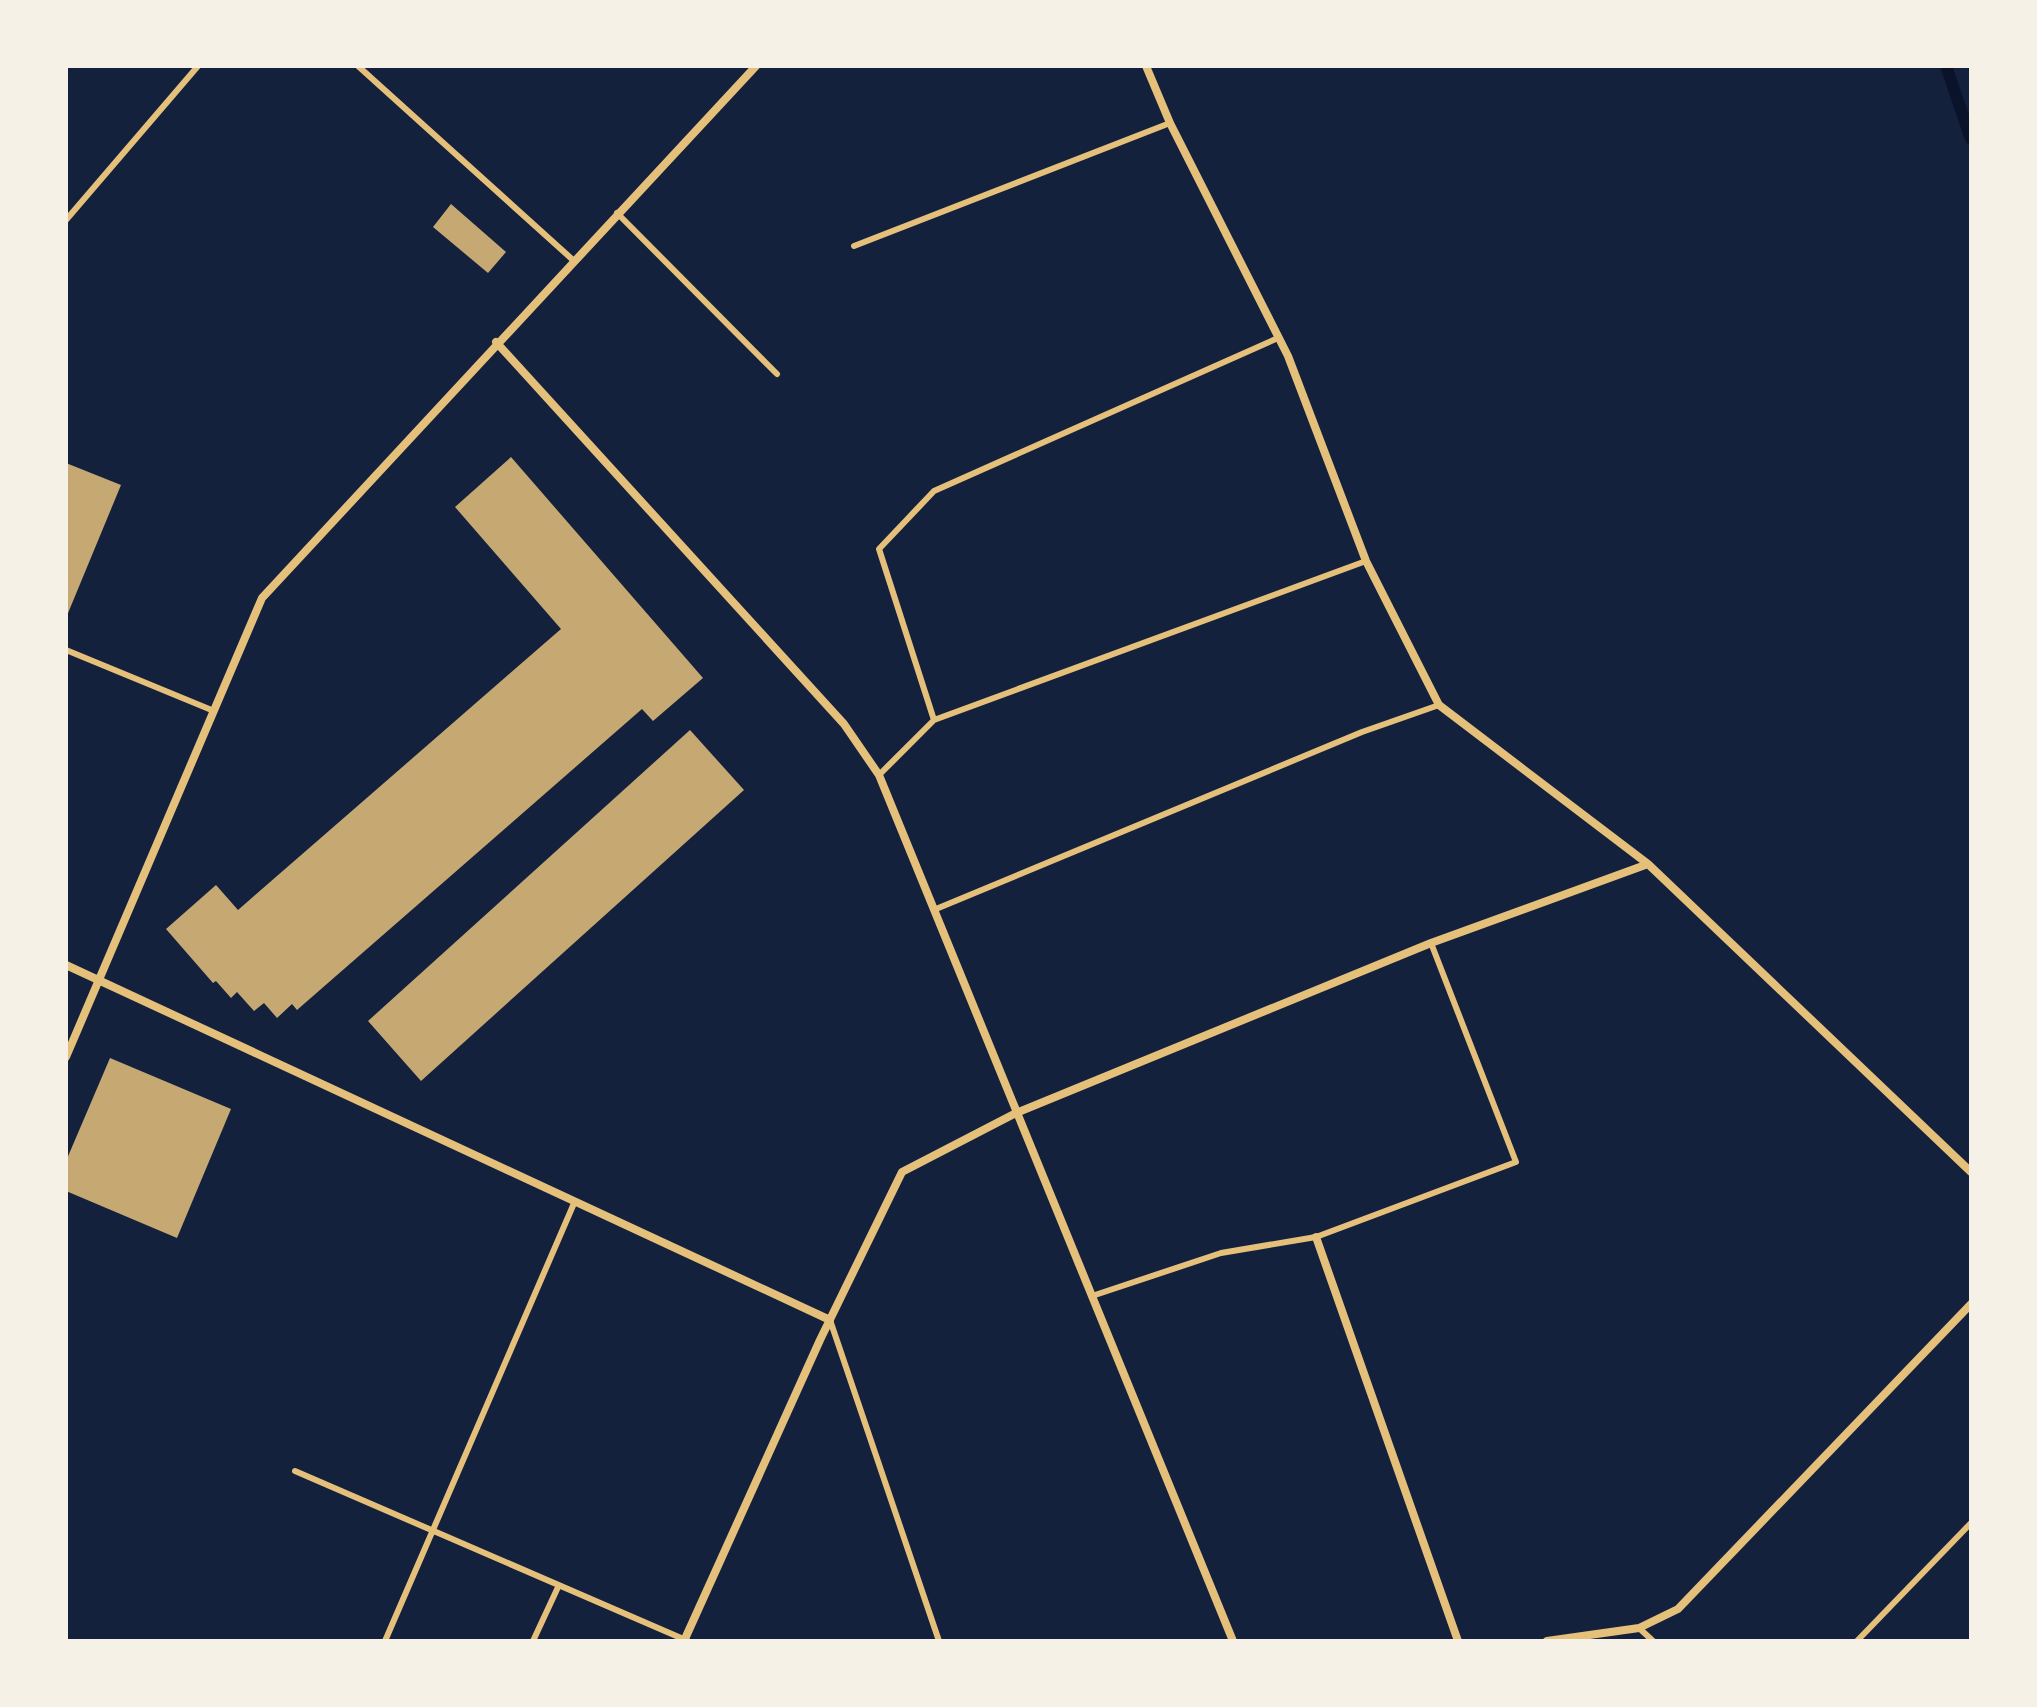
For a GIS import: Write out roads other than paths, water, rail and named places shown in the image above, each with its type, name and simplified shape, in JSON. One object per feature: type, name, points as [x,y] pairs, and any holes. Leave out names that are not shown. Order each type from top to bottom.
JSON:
[{"type":"street","points":[[66,1057],[262,598],[496,342],[756,66]]},
{"type":"street","points":[[1146,66],[1170,123],[1278,338],[1366,561],[1439,705],[1648,864],[1971,1172]]},
{"type":"street","points":[[496,342],[844,724],[879,775],[1233,1641]]},
{"type":"street","points":[[685,1640],[830,1320],[902,1172],[1016,1113],[1431,943],[1648,864]]},
{"type":"street","points":[[66,965],[830,1320]]},
{"type":"street","points":[[1316,1237],[1458,1641]]},
{"type":"street","points":[[1547,1641],[1639,1628],[1678,1609],[1971,1304]]},
{"type":"lane","points":[[66,220],[198,66]]},
{"type":"lane","points":[[358,66],[573,260]]},
{"type":"lane","points":[[854,246],[1170,123]]},
{"type":"lane","points":[[617,213],[777,374]]},
{"type":"lane","points":[[934,720],[879,549],[934,491],[1278,338]]},
{"type":"lane","points":[[879,775],[934,720],[1366,561]]},
{"type":"lane","points":[[66,650],[214,711]]},
{"type":"lane","points":[[936,909],[1362,732],[1439,705]]},
{"type":"lane","points":[[1092,1296],[1221,1253],[1316,1237],[1516,1162],[1431,943]]},
{"type":"lane","points":[[385,1641],[575,1201]]},
{"type":"lane","points":[[830,1320],[939,1641]]},
{"type":"lane","points":[[295,1471],[685,1640]]},
{"type":"lane","points":[[1857,1641],[1971,1523]]},
{"type":"lane","points":[[533,1641],[559,1585]]},
{"type":"lane","points":[[1639,1628],[1653,1641]]},
{"type":"waterway","points":[[1946,66],[1971,139]]}]
